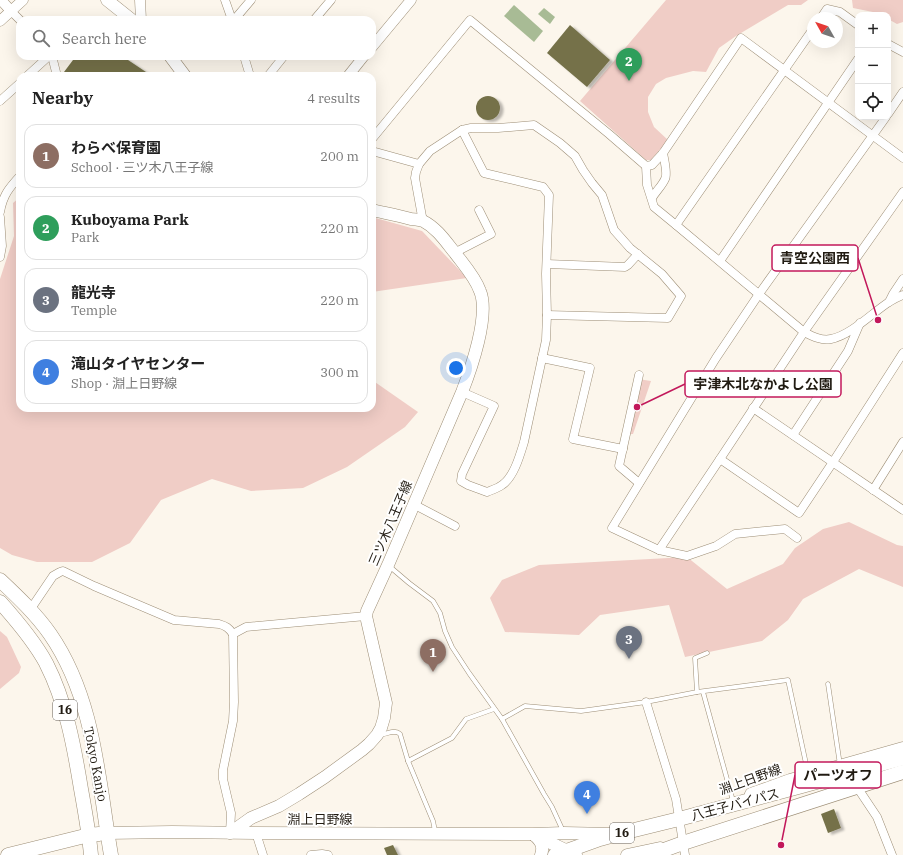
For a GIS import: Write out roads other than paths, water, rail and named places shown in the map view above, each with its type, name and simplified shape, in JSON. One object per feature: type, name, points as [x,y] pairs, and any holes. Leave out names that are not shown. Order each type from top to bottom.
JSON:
[{"type":"highway","name":"Tokyo Kanjo","points":[[0,580],[30,610],[50,634],[63,656],[83,705],[96,758],[111,855]]},
{"type":"highway","name":"Tokyo Kanjo","points":[[0,602],[40,654],[59,693],[75,750],[91,855]]},
{"type":"highway","name":"八王子バイパス","points":[[566,854],[618,834],[823,781],[903,758]]},
{"type":"highway","points":[[650,855],[684,849],[857,786],[903,772]]},
{"type":"highway","points":[[8,855],[89,835],[107,833]]},
{"type":"main road","points":[[107,0],[127,16]]},
{"type":"main road","points":[[173,60],[182,72]]},
{"type":"main road","name":"三ツ木八王子線","points":[[366,616],[462,392],[476,346],[482,319],[483,305],[481,292],[475,282],[436,230],[423,222],[376,211]]},
{"type":"main road","points":[[230,833],[251,818],[279,806],[325,777],[362,750],[377,735],[384,718],[386,703],[366,616]]},
{"type":"main road","name":"淵上日野線","points":[[700,813],[808,774],[903,748]]},
{"type":"main road","name":"淵上日野線","points":[[107,833],[618,834]]},
{"type":"main road","points":[[533,834],[541,843],[543,848],[541,855]]},
{"type":"main road","name":"淵上日野線","points":[[533,834],[566,854]]},
{"type":"main road","points":[[627,855],[684,849]]},
{"type":"street","points":[[1,0],[16,16]]},
{"type":"street","points":[[0,21],[23,0]]},
{"type":"street","points":[[140,0],[141,16]]},
{"type":"street","points":[[225,0],[231,16]]},
{"type":"street","points":[[237,16],[251,0]]},
{"type":"street","points":[[317,16],[331,0]]},
{"type":"street","points":[[376,42],[411,0]]},
{"type":"street","points":[[825,12],[827,9],[840,12]]},
{"type":"street","points":[[843,14],[855,22]]},
{"type":"street","points":[[376,134],[470,20],[646,166],[648,185],[654,208],[720,261],[804,332],[820,339],[830,339],[843,335],[889,302],[903,294]]},
{"type":"street","points":[[676,225],[807,37]]},
{"type":"street","points":[[646,166],[652,165],[663,153],[741,38],[903,158]]},
{"type":"street","points":[[891,46],[903,52]]},
{"type":"street","points":[[32,72],[45,60]]},
{"type":"street","points":[[52,60],[56,72]]},
{"type":"street","points":[[245,60],[249,72]]},
{"type":"street","points":[[271,72],[281,60]]},
{"type":"street","points":[[351,72],[361,60]]},
{"type":"street","points":[[720,261],[855,63]]},
{"type":"street","points":[[0,101],[16,87]]},
{"type":"street","points":[[891,110],[903,92]]},
{"type":"street","points":[[797,538],[784,529],[735,534],[716,546],[687,556],[659,550],[612,528],[716,358],[759,294],[884,120]]},
{"type":"street","points":[[423,222],[415,178],[419,164],[430,151],[462,130],[471,128],[498,128],[534,125],[560,142],[575,156],[586,175],[602,195],[614,230],[630,248],[662,274],[681,296],[668,318],[547,315]]},
{"type":"street","points":[[462,130],[484,173],[543,188],[549,195],[546,274],[546,340],[520,455],[509,478],[502,485],[487,492],[461,481],[462,474],[494,406],[462,392]]},
{"type":"street","points":[[376,152],[419,164]]},
{"type":"street","points":[[652,198],[666,177],[663,153]]},
{"type":"street","points":[[0,212],[2,201],[8,189],[16,180]]},
{"type":"street","points":[[659,550],[804,332],[903,192]]},
{"type":"street","points":[[454,253],[491,234],[479,210]]},
{"type":"street","points":[[0,217],[2,246],[0,257]]},
{"type":"street","points":[[547,264],[625,266],[638,254]]},
{"type":"street","points":[[889,302],[903,279]]},
{"type":"street","points":[[793,435],[848,351],[860,323]]},
{"type":"street","points":[[720,459],[799,513],[903,353]]},
{"type":"street","points":[[542,358],[590,368],[573,439],[623,449]]},
{"type":"street","points":[[638,375],[619,466],[639,483]]},
{"type":"street","points":[[753,408],[903,510]]},
{"type":"street","points":[[873,490],[903,442]]},
{"type":"street","points":[[413,504],[455,526]]},
{"type":"street","points":[[30,610],[53,576],[64,571],[94,586],[174,620],[219,624],[226,626],[230,630],[233,634],[234,702],[233,721],[223,770],[223,780],[231,813],[230,833]]},
{"type":"street","points":[[233,634],[246,627],[366,616]]},
{"type":"street","points":[[646,702],[676,799],[684,849]]},
{"type":"street","points":[[857,786],[877,817],[892,855]]},
{"type":"street","points":[[256,833],[263,855]]},
{"type":"street","points":[[311,855],[328,855]]},
{"type":"lane","points":[[388,565],[433,601],[440,613],[452,647],[502,719],[552,807],[564,833]]},
{"type":"lane","points":[[697,692],[695,658],[707,653]]},
{"type":"lane","points":[[502,719],[525,706],[581,711],[646,702],[697,692],[788,680],[808,774]]},
{"type":"lane","points":[[828,684],[840,766]]},
{"type":"lane","points":[[704,692],[733,801]]},
{"type":"lane","points":[[408,761],[452,738],[466,719],[494,709]]},
{"type":"lane","points":[[377,735],[395,732],[400,734],[408,761],[433,822],[436,834]]},
{"type":"place","name":"Kuboyama Park","points":[[629,81]]},
{"type":"place","name":"青空公園西","points":[[878,320]]},
{"type":"place","name":"宇津木北なかよし公園","points":[[637,407]]},
{"type":"place","name":"龍光寺","points":[[629,659]]},
{"type":"place","name":"わらべ保育園","points":[[433,672]]},
{"type":"place","name":"滝山タイヤセンター","points":[[587,814]]},
{"type":"place","name":"パーツオフ","points":[[781,845]]}]
